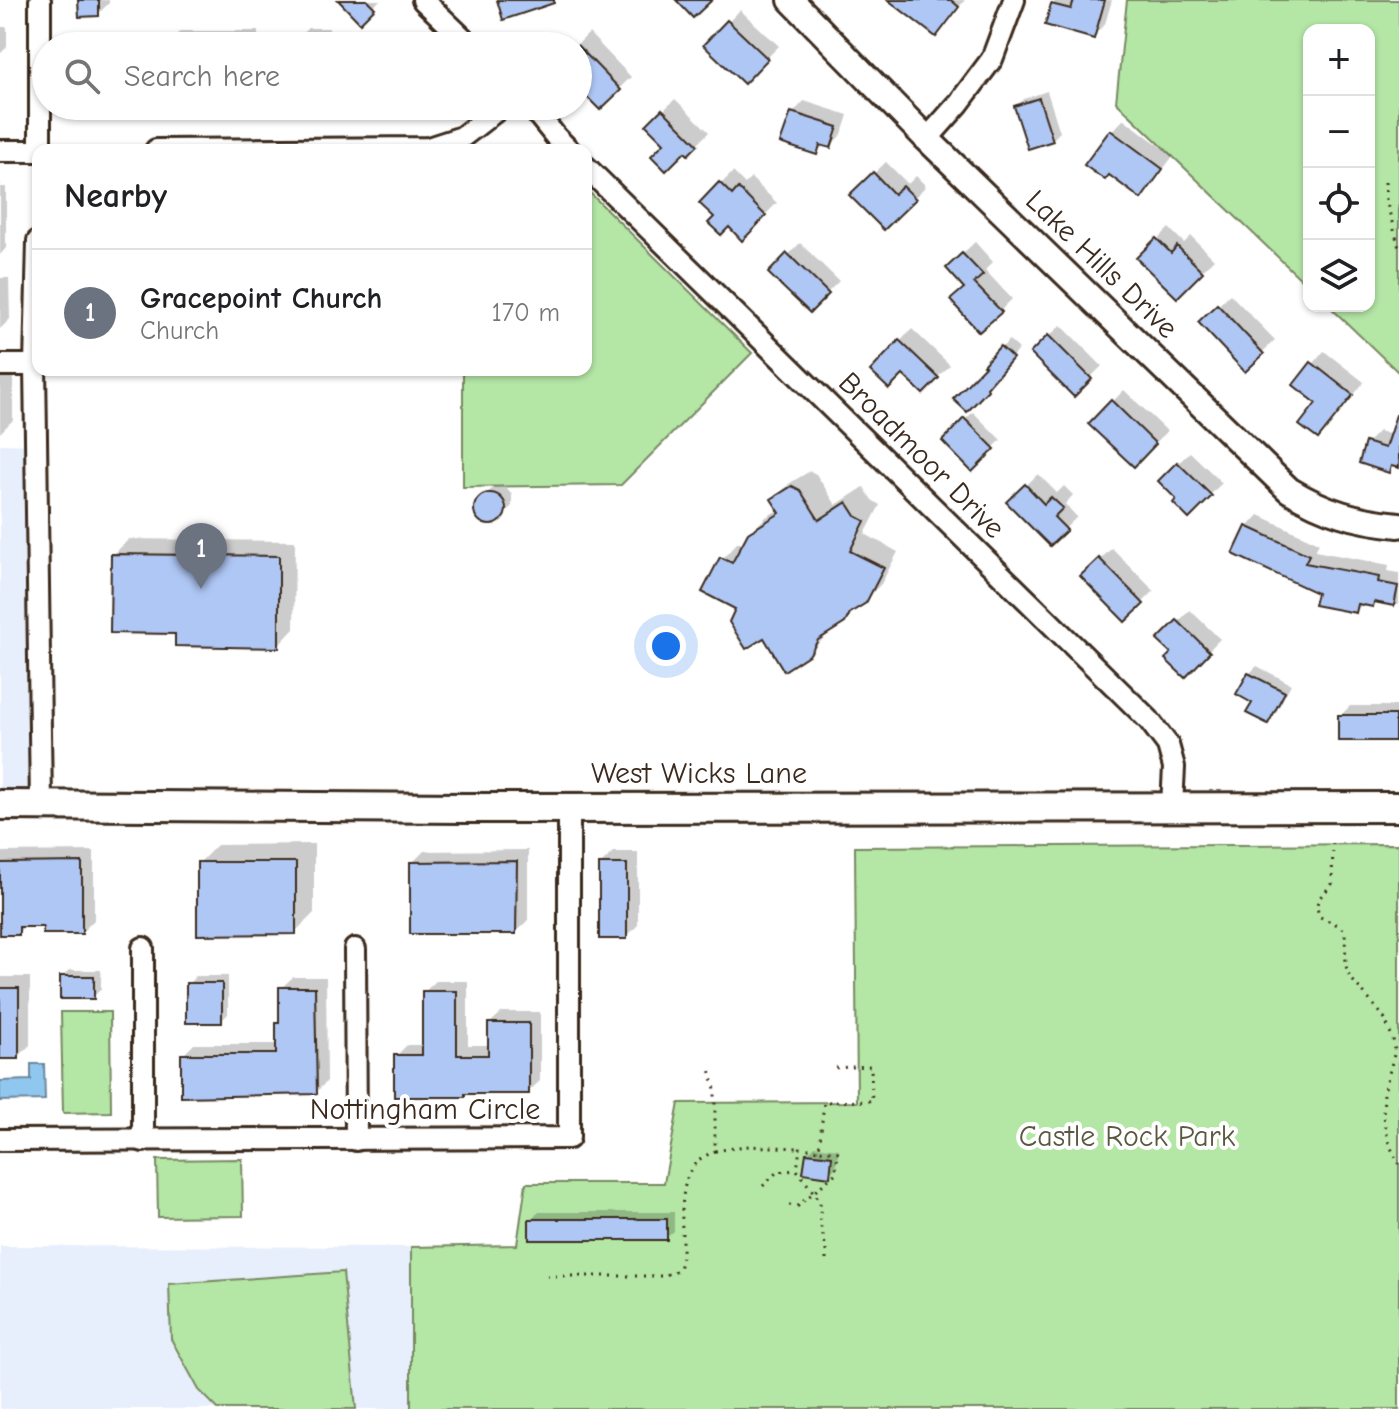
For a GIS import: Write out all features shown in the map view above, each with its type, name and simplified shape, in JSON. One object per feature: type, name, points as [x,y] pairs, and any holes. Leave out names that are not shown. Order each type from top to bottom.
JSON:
[{"type":"main road","name":"West Wicks Lane","points":[[0,805],[1399,807]]},
{"type":"street","points":[[40,0],[40,32]]},
{"type":"street","points":[[423,0],[456,32]]},
{"type":"street","name":"Lake Hills Drive","points":[[791,0],[927,139],[1289,490],[1314,505],[1341,514],[1399,525]]},
{"type":"street","points":[[927,139],[992,59],[1014,0]]},
{"type":"street","points":[[39,120],[39,144]]},
{"type":"street","points":[[440,144],[462,137],[484,120]]},
{"type":"street","points":[[543,120],[564,144]]},
{"type":"street","points":[[0,151],[32,150]]},
{"type":"street","name":"Broadmoor Drive","points":[[592,173],[1149,720],[1168,745],[1174,767],[1172,806]]},
{"type":"street","points":[[0,365],[32,365]]},
{"type":"street","points":[[35,376],[41,805]]},
{"type":"street","name":"Nottingham Circle","points":[[0,1140],[569,1138],[569,808]]},
{"type":"street","points":[[143,948],[143,1141]]},
{"type":"street","points":[[355,949],[356,1140]]},
{"type":"path","points":[[1385,182],[1386,200],[1399,248]]},
{"type":"path","points":[[1333,843],[1332,884],[1318,899],[1316,906],[1320,917],[1340,926],[1345,932],[1349,976],[1384,1017],[1393,1039],[1395,1051],[1384,1092],[1383,1117],[1389,1144],[1399,1164]]},
{"type":"path","points":[[819,1150],[824,1102],[872,1101],[871,1066],[833,1068]]},
{"type":"path","points":[[710,1069],[715,1089],[715,1151]]},
{"type":"path","points":[[547,1276],[663,1276],[678,1270],[683,1258],[683,1196],[690,1171],[698,1160],[715,1151],[745,1146],[838,1152],[834,1177],[798,1206],[789,1205]]},
{"type":"path","points":[[800,1148],[797,1170],[820,1201],[826,1260]]},
{"type":"path","points":[[763,1186],[772,1174],[797,1170]]},
{"type":"shaded area","points":[[0,444],[37,445],[41,805],[0,805]]},
{"type":"shaded area","points":[[0,1246],[411,1247],[411,1409],[0,1409]]},
{"type":"green space","points":[[1127,0],[1399,0],[1399,373],[1335,312],[1375,312],[1375,24],[1303,24],[1303,281],[1116,102]]},
{"type":"green space","points":[[592,195],[752,353],[621,485],[463,487],[463,376],[592,376]]},
{"type":"green space","name":"Castle Rock Park","points":[[1399,844],[1399,1409],[411,1409],[411,1247],[517,1245],[526,1183],[664,1183],[679,1103],[857,1102],[855,847]]},
{"type":"green space","points":[[61,1012],[110,1012],[111,1112],[63,1113]]},
{"type":"green space","points":[[242,1159],[243,1216],[158,1217],[157,1160]]},
{"type":"green space","points":[[343,1272],[356,1409],[218,1409],[199,1390],[171,1339],[169,1284]]},
{"type":"water","points":[[31,1064],[44,1064],[45,1100],[0,1101],[0,1081],[31,1080]]},
{"type":"building","points":[[78,0],[99,0],[99,16],[79,17]]},
{"type":"building","points":[[338,0],[367,0],[375,8],[360,23]]},
{"type":"building","points":[[497,0],[554,0],[554,3],[503,20]]},
{"type":"building","points":[[676,0],[712,0],[693,18]]},
{"type":"building","points":[[888,0],[951,0],[959,7],[936,37]]},
{"type":"building","points":[[1074,0],[1105,0],[1094,39],[1045,25],[1051,4],[1071,9]]},
{"type":"building","points":[[727,20],[768,59],[744,84],[703,45]]},
{"type":"building","points":[[592,60],[621,90],[600,110],[592,102]]},
{"type":"building","points":[[1039,98],[1053,141],[1028,149],[1014,106]]},
{"type":"building","points":[[662,109],[698,145],[688,155],[685,152],[666,171],[651,156],[664,143],[646,125]]},
{"type":"building","points":[[791,112],[838,127],[831,148],[820,145],[817,155],[780,143]]},
{"type":"building","points":[[1110,130],[1163,169],[1141,199],[1109,175],[1105,180],[1084,165]]},
{"type":"building","points":[[873,172],[894,194],[903,186],[916,199],[884,230],[849,195]]},
{"type":"building","points":[[719,182],[732,195],[738,188],[766,216],[742,241],[729,227],[721,235],[708,223],[714,217],[699,203]]},
{"type":"building","points":[[1156,238],[1171,253],[1177,246],[1203,272],[1177,298],[1136,258]]},
{"type":"building","points":[[787,253],[829,294],[810,313],[768,273]]},
{"type":"building","points":[[962,253],[983,275],[974,283],[1002,312],[979,332],[950,300],[964,288],[946,268]]},
{"type":"building","points":[[1217,304],[1264,354],[1245,372],[1198,322]]},
{"type":"building","points":[[1048,335],[1092,379],[1074,397],[1030,353]]},
{"type":"building","points":[[899,340],[939,378],[923,394],[903,375],[889,389],[870,371]]},
{"type":"building","points":[[1000,346],[1013,358],[967,412],[953,399]]},
{"type":"building","points":[[1311,362],[1353,395],[1318,439],[1299,425],[1316,403],[1293,385]]},
{"type":"building","points":[[1111,400],[1156,444],[1134,467],[1088,424]]},
{"type":"building","points":[[1396,415],[1399,415],[1399,468],[1391,466],[1389,473],[1359,463],[1365,442],[1385,448]]},
{"type":"building","points":[[964,418],[995,449],[972,472],[942,441]]},
{"type":"building","points":[[1177,462],[1212,496],[1189,519],[1173,503],[1176,499],[1158,481]]},
{"type":"building","points":[[1025,484],[1044,504],[1051,497],[1063,508],[1054,517],[1067,530],[1050,546],[1006,502]]},
{"type":"building","points":[[792,486],[800,490],[819,520],[847,502],[856,516],[865,521],[850,551],[884,568],[866,603],[850,613],[845,623],[818,640],[810,654],[784,671],[764,638],[746,649],[729,622],[735,609],[702,592],[720,557],[732,563],[748,533],[780,513],[771,499]]},
{"type":"building","points":[[490,493],[501,498],[506,509],[501,520],[490,525],[479,520],[474,509],[479,498]]},
{"type":"building","points":[[1246,526],[1309,555],[1305,563],[1379,577],[1378,582],[1398,586],[1394,606],[1374,602],[1373,607],[1358,604],[1356,613],[1314,605],[1317,593],[1233,554]]},
{"type":"building","points":[[111,554],[279,556],[279,648],[175,646],[175,634],[110,633]]},
{"type":"building","points":[[1099,558],[1144,604],[1125,622],[1080,576]]},
{"type":"building","points":[[1177,620],[1210,652],[1185,678],[1165,659],[1171,653],[1157,640]]},
{"type":"building","points":[[1248,673],[1285,692],[1268,724],[1246,713],[1252,703],[1236,694]]},
{"type":"building","points":[[1338,715],[1395,715],[1395,741],[1338,741]]},
{"type":"building","points":[[517,861],[516,934],[410,934],[410,862]]},
{"type":"building","points":[[82,862],[82,934],[43,934],[43,927],[19,927],[19,935],[0,935],[0,863]]},
{"type":"building","points":[[197,862],[296,862],[296,934],[197,935]]},
{"type":"building","points":[[599,864],[627,864],[627,939],[599,939]]},
{"type":"building","points":[[60,976],[94,976],[94,999],[60,999]]},
{"type":"building","points":[[186,983],[222,983],[222,1023],[186,1023]]},
{"type":"building","points":[[279,987],[315,987],[317,1094],[181,1097],[181,1054],[276,1054]]},
{"type":"building","points":[[0,988],[19,988],[19,1059],[0,1059]]},
{"type":"building","points":[[422,991],[457,991],[457,1055],[488,1055],[488,1023],[529,1023],[529,1094],[394,1097],[394,1055],[422,1055]]},
{"type":"building","points":[[806,1153],[832,1156],[830,1177],[803,1173]]},
{"type":"building","points":[[529,1219],[667,1219],[667,1240],[529,1240]]},
{"type":"place","name":"Gracepoint Church","points":[[201,589]]}]
